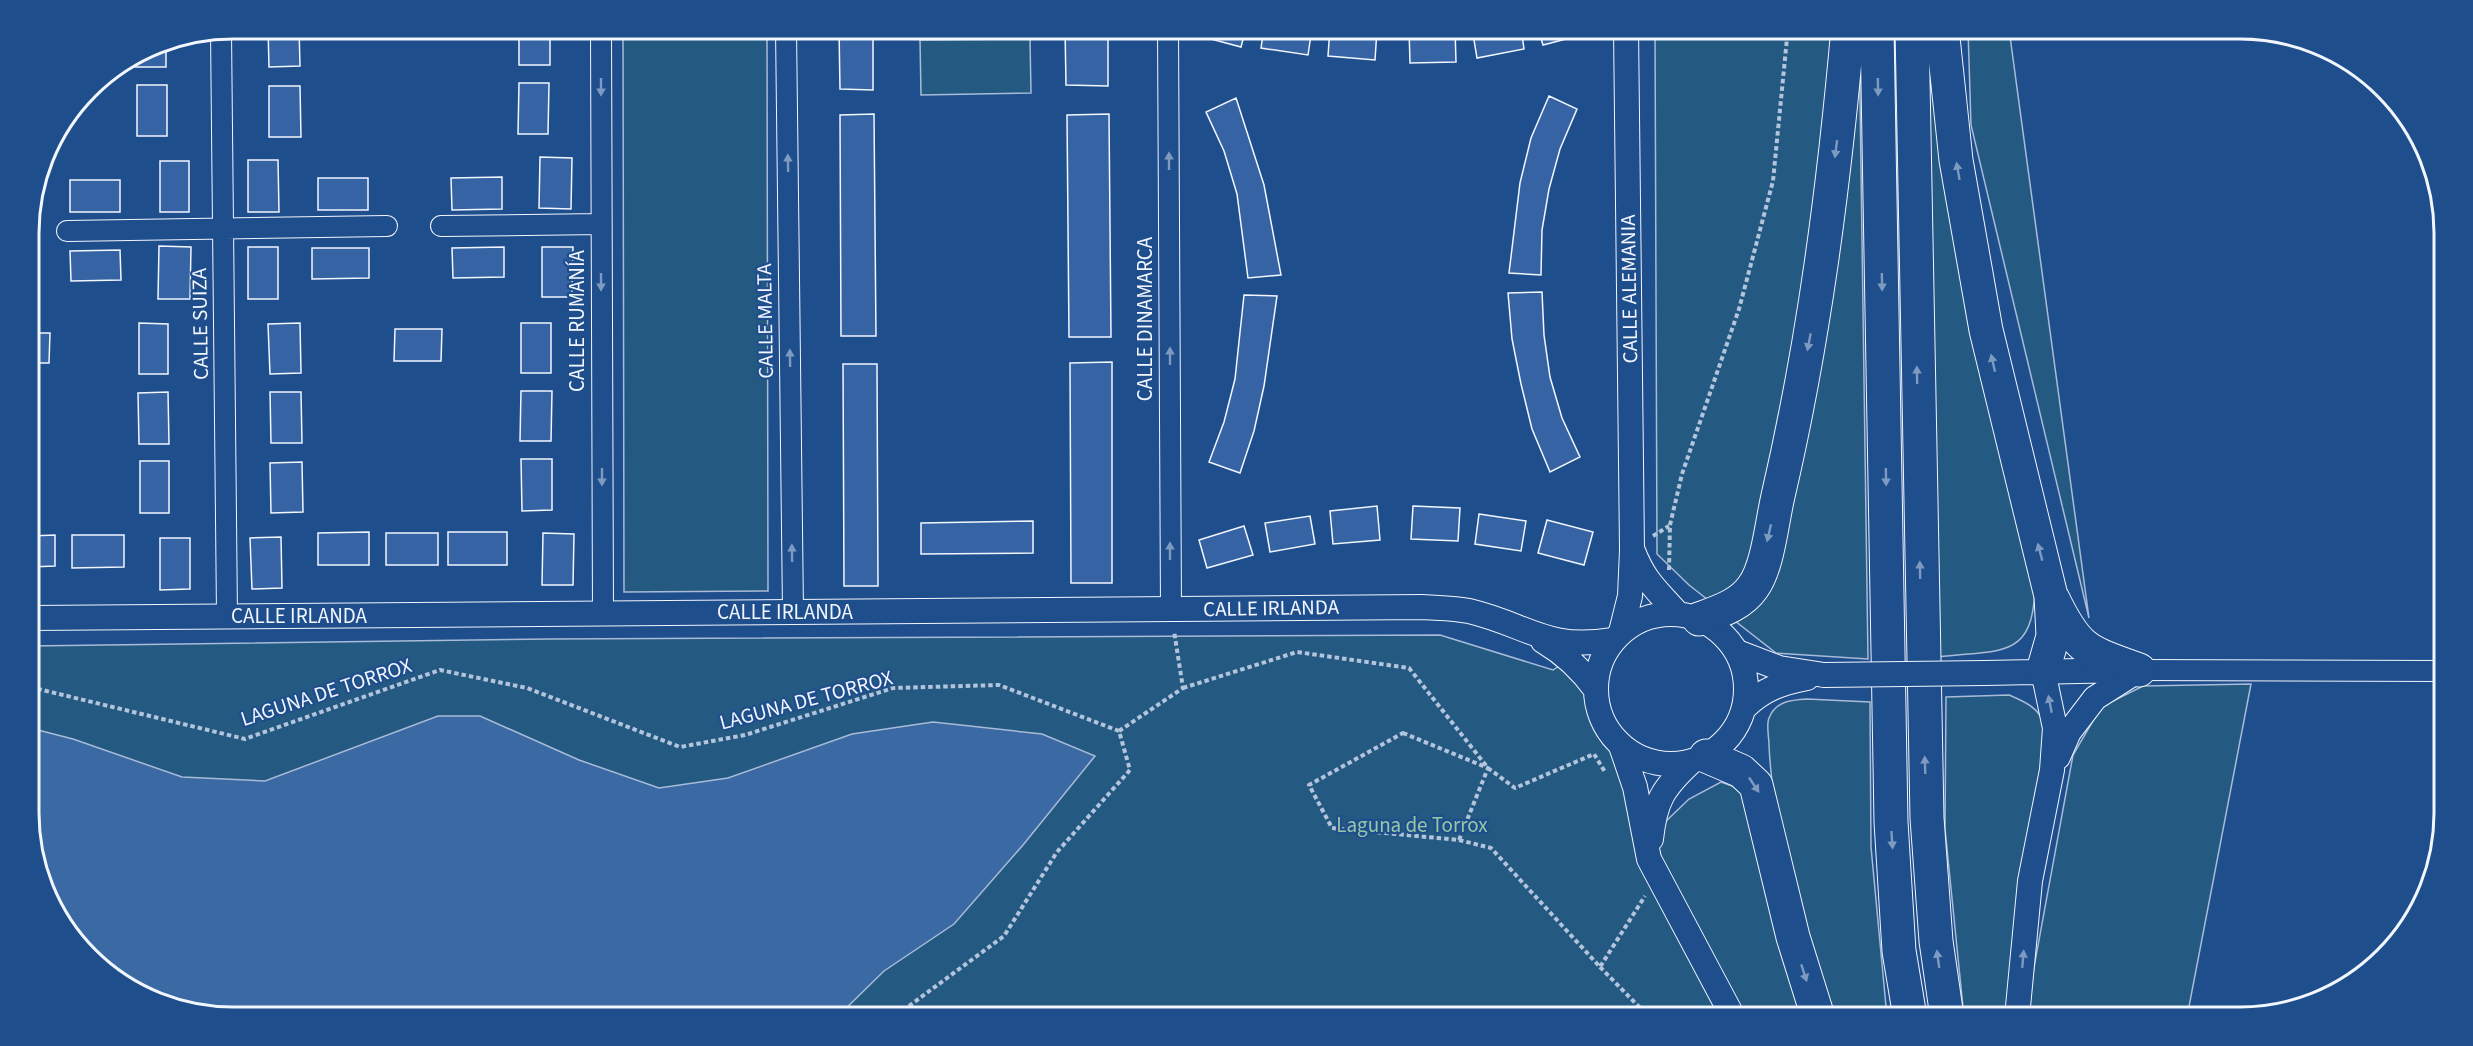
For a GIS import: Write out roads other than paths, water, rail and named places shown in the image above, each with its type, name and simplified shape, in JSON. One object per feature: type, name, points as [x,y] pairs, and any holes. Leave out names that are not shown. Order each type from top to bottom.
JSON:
[{"type":"highway","points":[[1682,612],[1740,600],[1754,587],[1761,567],[1783,477],[1814,317],[1847,39]]},
{"type":"highway","points":[[1877,39],[1891,822],[1899,951],[1908,1007]]},
{"type":"highway","points":[[1912,39],[1927,818],[1936,941],[1946,1007]]},
{"type":"highway","points":[[1943,39],[1956,160],[1986,330],[2051,596],[2053,636],[2043,671]]},
{"type":"highway","points":[[2051,596],[2067,630],[2088,651],[2139,670]]},
{"type":"highway","points":[[1699,759],[1742,771],[1756,785],[1792,937],[1815,1007]]},
{"type":"street","name":"CALLE RUMANÍA","points":[[601,39],[603,614]]},
{"type":"street","name":"CALLE MALTA","points":[[786,39],[793,612]]},
{"type":"street","name":"CALLE DINAMARCA","points":[[1168,39],[1170,609]]},
{"type":"street","name":"CALLE ALEMANIA","points":[[1617,636],[1630,596],[1632,550],[1626,39]]},
{"type":"street","name":"CALLE SUIZA","points":[[221,40],[227,616]]},
{"type":"street","points":[[441,226],[601,224]]},
{"type":"street","points":[[67,231],[387,226]]},
{"type":"street","name":"CALLE ALEMANIA","points":[[1632,550],[1640,570],[1655,592],[1682,612]]},
{"type":"street","name":"CALLE IRLANDA","points":[[39,618],[1423,607],[1469,611],[1536,636],[1564,643],[1617,636]]},
{"type":"street","points":[[1649,875],[1655,807],[1663,792],[1699,759],[1723,744],[1737,727],[1744,707],[1745,679],[1737,652],[1721,633],[1682,612],[1655,616],[1617,636],[1598,671],[1596,690],[1598,708],[1605,726],[1622,746],[1651,762],[1671,765],[1699,759]]},
{"type":"street","name":"CALLE IRLANDA","points":[[1536,636],[1560,651],[1582,672],[1596,690]]},
{"type":"street","points":[[1737,652],[1779,668],[1824,675],[2139,670],[2434,671]]},
{"type":"street","points":[[2052,771],[2069,732],[2095,698],[2139,670]]},
{"type":"street","points":[[2018,1007],[2030,881],[2052,771],[2055,728],[2043,671]]},
{"type":"street","points":[[1744,707],[1761,692],[1781,683],[1824,675]]},
{"type":"street","points":[[1622,746],[1635,787],[1649,875],[1727,1007]]},
{"type":"park label","name":"Laguna de Torrox","points":[[1412,825]]}]
